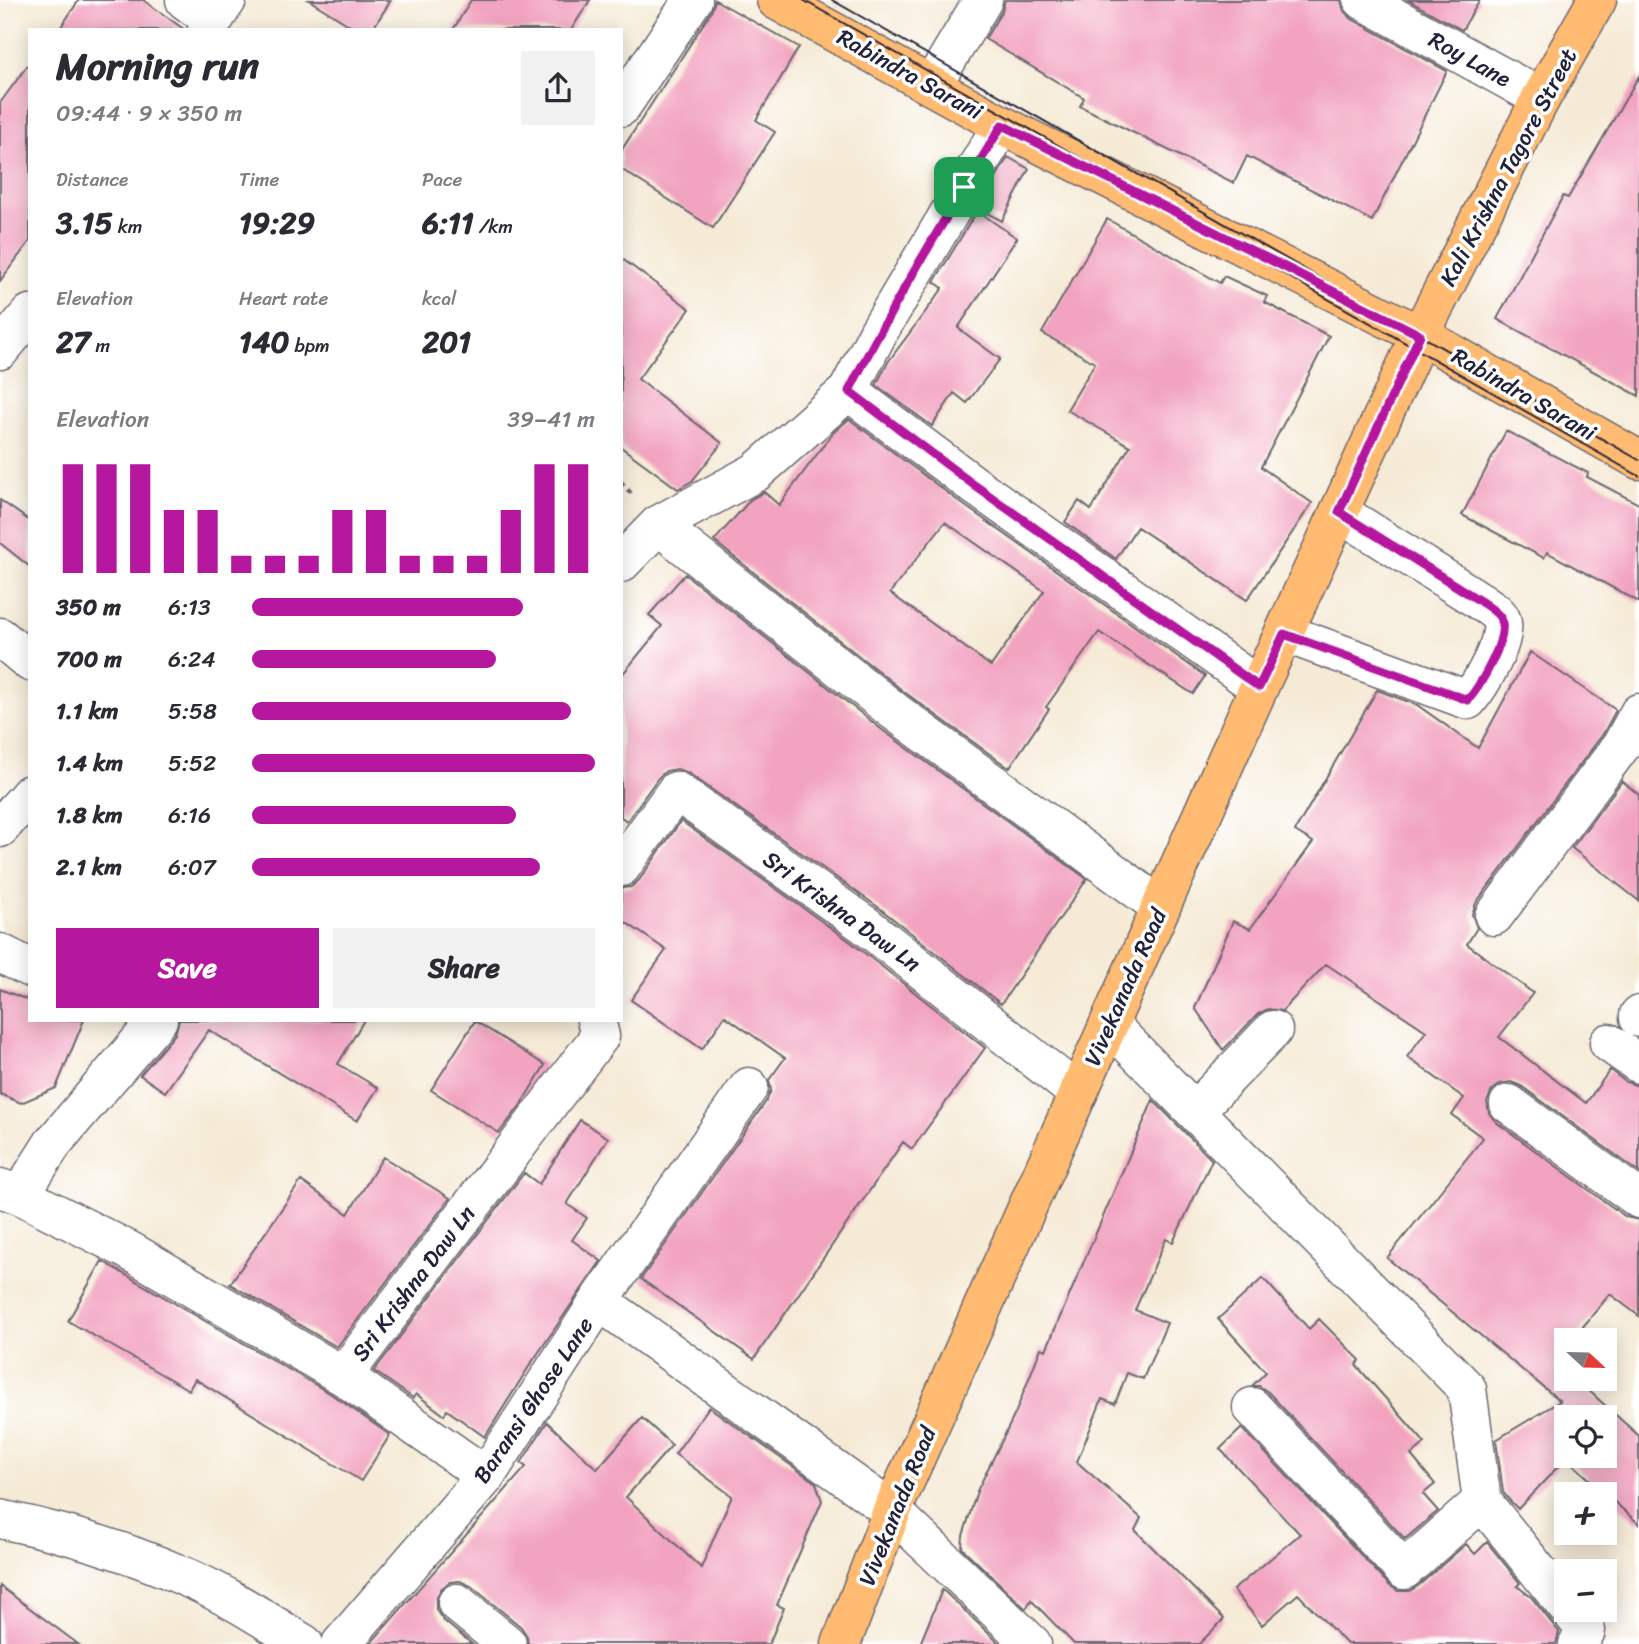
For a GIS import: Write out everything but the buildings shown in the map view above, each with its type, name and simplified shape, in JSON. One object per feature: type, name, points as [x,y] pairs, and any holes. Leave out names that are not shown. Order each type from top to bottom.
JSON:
[{"type":"main road","name":"Rabindra Sarani","points":[[776,0],[1002,125],[1420,335],[1639,460]]},
{"type":"main road","name":"Kali Krishna Tagore Street","points":[[1420,335],[1541,98],[1597,0]]},
{"type":"main road","name":"Vivekanada Road","points":[[841,1644],[892,1511],[1259,687],[1420,335]]},
{"type":"street","points":[[623,104],[693,0]]},
{"type":"street","points":[[932,85],[984,0]]},
{"type":"street","name":"Roy Lane","points":[[1363,0],[1541,98]]},
{"type":"street","points":[[623,561],[658,525],[756,472],[849,391],[879,331],[926,249],[1002,125]]},
{"type":"street","points":[[0,350],[28,316]]},
{"type":"street","points":[[849,391],[974,485],[1259,687]]},
{"type":"street","points":[[1284,634],[1468,700],[1499,647],[1504,628],[1500,616],[1339,512]]},
{"type":"street","points":[[658,525],[894,711],[1161,907]]},
{"type":"street","points":[[0,637],[28,660]]},
{"type":"street","points":[[1494,916],[1621,746],[1639,713]]},
{"type":"street","name":"Sri Krishna Daw Ln","points":[[623,864],[676,791],[865,925],[1078,1093]]},
{"type":"street","points":[[0,828],[28,796]]},
{"type":"street","points":[[0,953],[28,967]]},
{"type":"street","name":"Sri Krishna Daw Ln","points":[[343,1376],[600,1036],[596,1022]]},
{"type":"street","points":[[145,1024],[53,1143],[10,1192],[130,1251],[343,1376],[486,1476]]},
{"type":"street","points":[[1109,1024],[1467,1388],[1482,1502],[1580,1627]]},
{"type":"street","points":[[1195,1111],[1273,1030]]},
{"type":"street","points":[[599,1301],[749,1087]]},
{"type":"street","points":[[1509,1104],[1639,1199]]},
{"type":"street","name":"Baransi Ghose Lane","points":[[341,1644],[486,1476],[599,1301],[892,1511],[1032,1644]]},
{"type":"street","points":[[1252,1407],[1410,1578],[1482,1502]]},
{"type":"street","points":[[0,1519],[61,1532],[188,1578],[258,1615],[304,1644]]},
{"type":"street","points":[[457,1603],[507,1644]]},
{"type":"tram line","points":[[803,0],[1639,476]]},
{"type":"tram line","points":[[832,0],[1639,460]]},
{"type":"route","points":[[1002,125],[1420,335],[1339,512],[1500,616],[1504,628],[1499,647],[1468,700],[1284,634],[1259,687],[974,485],[849,391],[879,331],[964,187],[1002,125]]}]
